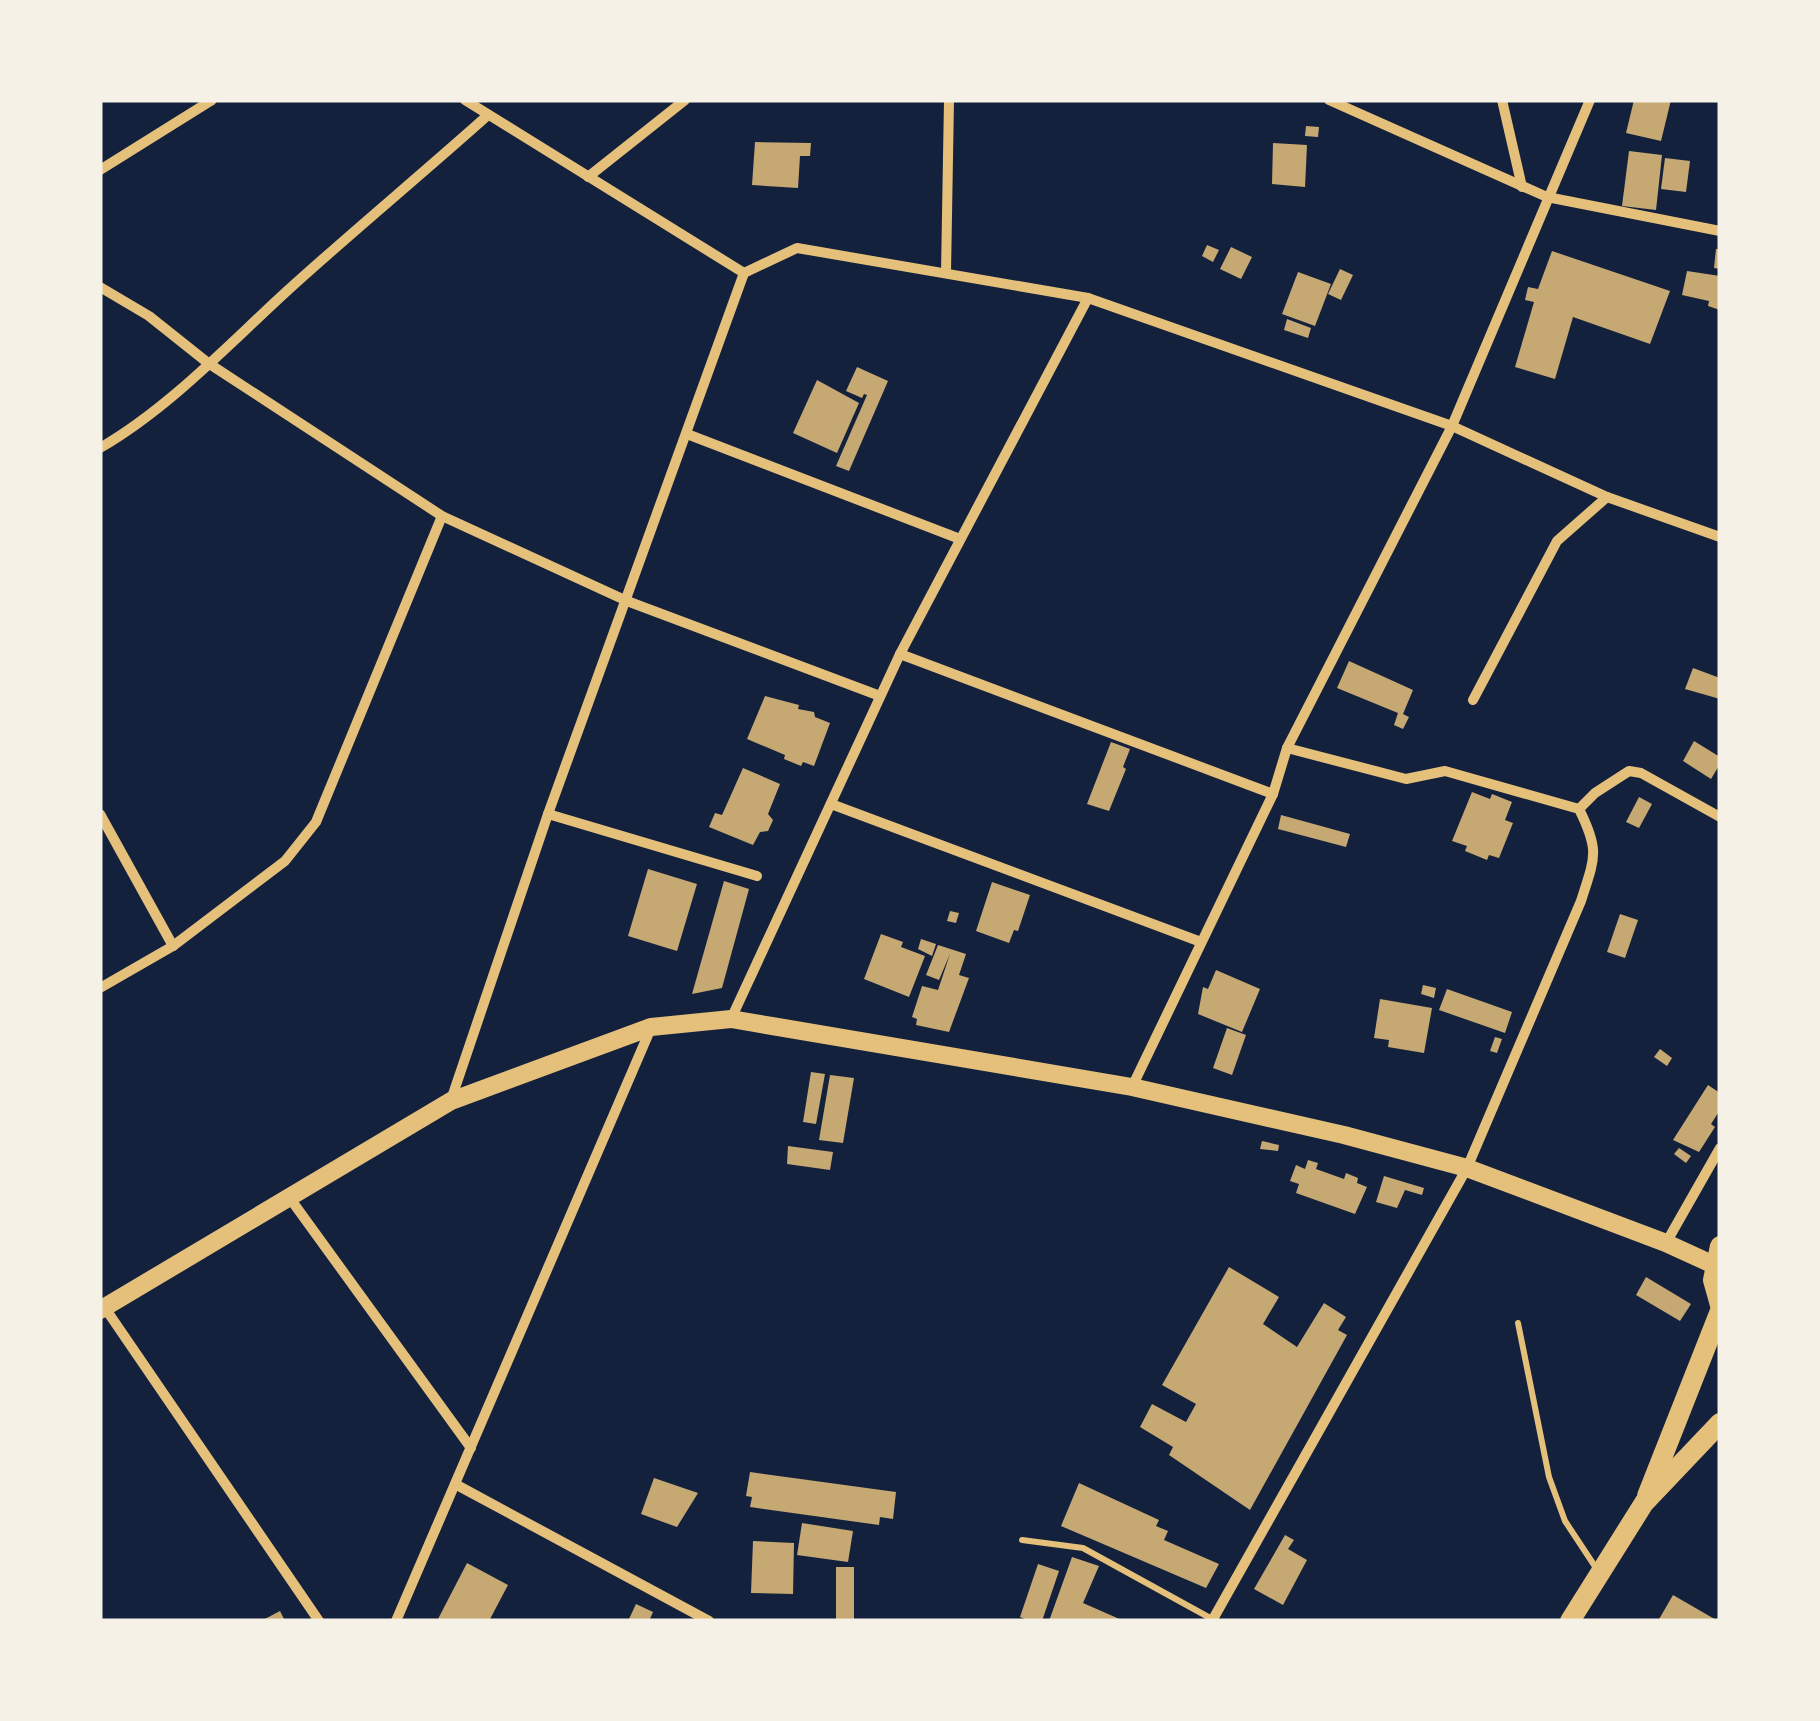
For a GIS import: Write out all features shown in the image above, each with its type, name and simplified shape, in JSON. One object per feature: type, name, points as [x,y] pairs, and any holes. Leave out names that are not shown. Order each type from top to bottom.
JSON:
[{"type":"highway","points":[[1570,1621],[1644,1503],[1720,1308],[1713,1280],[1717,1256]]},
{"type":"highway","points":[[1644,1503],[1720,1422]]},
{"type":"main road","points":[[102,1306],[450,1100],[651,1027],[731,1019],[1132,1088],[1344,1136],[1467,1168],[1666,1244],[1717,1256]]},
{"type":"street","points":[[100,170],[212,100]]},
{"type":"street","points":[[465,100],[744,273]]},
{"type":"street","points":[[588,177],[685,100]]},
{"type":"street","points":[[946,273],[949,100]]},
{"type":"street","points":[[1329,100],[1548,197],[1720,231]]},
{"type":"street","points":[[1502,100],[1522,187]]},
{"type":"street","points":[[1132,1088],[1273,794],[1287,748],[1452,426],[1590,100]]},
{"type":"street","points":[[100,448],[124,434],[208,363],[390,197],[488,116]]},
{"type":"street","points":[[450,1100],[548,814],[744,273],[797,248],[1088,298],[1452,426],[1607,497],[1720,537]]},
{"type":"street","points":[[100,287],[149,316],[208,363],[442,516],[627,601],[880,696]]},
{"type":"street","points":[[731,1019],[900,654],[1088,298]]},
{"type":"street","points":[[687,434],[960,539]]},
{"type":"street","points":[[1474,700],[1557,540],[1607,497]]},
{"type":"street","points":[[100,988],[172,946],[285,861],[316,822],[442,516]]},
{"type":"street","points":[[900,654],[1273,794]]},
{"type":"street","points":[[1212,1620],[1467,1168],[1592,867],[1594,840],[1579,809],[1445,771],[1406,779],[1287,748]]},
{"type":"street","points":[[1579,809],[1595,793],[1630,772],[1641,773],[1720,817]]},
{"type":"street","points":[[831,804],[1200,942]]},
{"type":"street","points":[[100,814],[172,946]]},
{"type":"street","points":[[548,814],[758,876]]},
{"type":"street","points":[[396,1621],[651,1027]]},
{"type":"street","points":[[1666,1244],[1720,1148]]},
{"type":"street","points":[[289,1198],[470,1448]]},
{"type":"street","points":[[102,1306],[319,1621]]},
{"type":"street","points":[[456,1484],[709,1621]]},
{"type":"lane","points":[[1518,1324],[1549,1477],[1565,1521],[1600,1574]]},
{"type":"lane","points":[[1022,1540],[1083,1548],[1212,1620]]},
{"type":"building","points":[[1634,100],[1671,100],[1661,141],[1626,133]]},
{"type":"building","points":[[1306,126],[1319,127],[1318,137],[1305,136]]},
{"type":"building","points":[[755,142],[811,143],[810,156],[800,156],[798,188],[752,185]]},
{"type":"building","points":[[1273,143],[1307,145],[1305,187],[1272,184]]},
{"type":"building","points":[[1629,151],[1662,155],[1656,210],[1622,206]]},
{"type":"building","points":[[1665,158],[1690,161],[1686,192],[1661,189]]},
{"type":"building","points":[[1207,245],[1219,250],[1213,262],[1202,256]]},
{"type":"building","points":[[1231,247],[1252,257],[1241,279],[1220,269]]},
{"type":"building","points":[[1716,249],[1720,249],[1720,269],[1714,268]]},
{"type":"building","points":[[1552,251],[1670,291],[1650,344],[1573,317],[1555,379],[1515,367],[1534,302],[1525,300],[1528,287],[1538,289]]},
{"type":"building","points":[[1340,269],[1353,275],[1341,300],[1328,294]]},
{"type":"building","points":[[1687,271],[1720,276],[1720,310],[1708,306],[1709,301],[1682,295]]},
{"type":"building","points":[[1298,272],[1331,284],[1315,326],[1282,314]]},
{"type":"building","points":[[1287,319],[1311,328],[1308,338],[1284,330]]},
{"type":"building","points":[[857,367],[888,381],[849,471],[836,466],[867,395],[862,398],[846,391]]},
{"type":"building","points":[[817,380],[859,403],[837,453],[793,433]]},
{"type":"building","points":[[1349,661],[1413,690],[1403,714],[1409,717],[1403,729],[1394,725],[1398,713],[1337,688]]},
{"type":"building","points":[[1693,668],[1720,678],[1720,699],[1685,689]]},
{"type":"building","points":[[765,696],[799,705],[798,709],[814,712],[815,717],[830,723],[814,766],[803,762],[801,766],[747,739]]},
{"type":"building","points":[[1694,741],[1720,757],[1711,779],[1683,761]]},
{"type":"building","points":[[1111,742],[1130,749],[1109,811],[1087,804]]},
{"type":"building","points":[[743,768],[780,784],[768,814],[773,820],[753,845],[709,827],[715,813],[722,815]]},
{"type":"building","points":[[1472,792],[1512,802],[1505,820],[1513,823],[1499,858],[1489,855],[1487,860],[1452,841]]},
{"type":"building","points":[[1639,797],[1652,804],[1639,828],[1626,822]]},
{"type":"building","points":[[1281,815],[1350,834],[1346,847],[1278,829]]},
{"type":"building","points":[[648,869],[697,884],[677,951],[628,936]]},
{"type":"building","points":[[724,881],[749,889],[722,988],[692,994]]},
{"type":"building","points":[[992,882],[1030,895],[1018,931],[1014,930],[1009,943],[976,931]]},
{"type":"building","points":[[950,911],[959,913],[956,923],[947,921]]},
{"type":"building","points":[[1620,914],[1638,920],[1625,958],[1607,952]]},
{"type":"building","points":[[881,934],[925,956],[909,997],[864,979]]},
{"type":"building","points":[[921,939],[936,944],[932,956],[918,949]]},
{"type":"building","points":[[938,945],[966,954],[959,975],[969,978],[949,1032],[916,1025],[917,1019],[912,1017],[922,986],[938,990],[950,954],[939,980],[926,975]]},
{"type":"building","points":[[1216,970],[1260,989],[1242,1032],[1198,1014],[1203,987],[1208,989]]},
{"type":"building","points":[[1423,985],[1436,988],[1434,998],[1421,994]]},
{"type":"building","points":[[1447,989],[1512,1012],[1505,1033],[1439,1010]]},
{"type":"building","points":[[1380,999],[1432,1008],[1424,1053],[1388,1047],[1389,1040],[1374,1038]]},
{"type":"building","points":[[1227,1028],[1246,1035],[1232,1075],[1213,1068]]},
{"type":"building","points":[[1495,1037],[1502,1039],[1497,1053],[1490,1051]]},
{"type":"building","points":[[1660,1049],[1672,1058],[1667,1066],[1654,1057]]},
{"type":"building","points":[[811,1072],[825,1074],[816,1124],[803,1122]]},
{"type":"building","points":[[830,1075],[854,1078],[843,1143],[819,1140]]},
{"type":"building","points":[[1708,1085],[1720,1093],[1720,1110],[1711,1124],[1715,1127],[1699,1152],[1673,1140]]},
{"type":"building","points":[[1262,1141],[1279,1145],[1278,1151],[1260,1149]]},
{"type":"building","points":[[788,1146],[833,1152],[830,1170],[787,1164]]},
{"type":"building","points":[[1679,1148],[1691,1156],[1686,1163],[1674,1154]]},
{"type":"building","points":[[1308,1160],[1318,1163],[1316,1169],[1344,1179],[1346,1173],[1367,1187],[1355,1214],[1296,1193],[1299,1184],[1290,1181],[1296,1165],[1305,1169]]},
{"type":"building","points":[[1384,1176],[1424,1188],[1422,1195],[1405,1190],[1397,1208],[1376,1202]]},
{"type":"building","points":[[1229,1267],[1279,1297],[1263,1324],[1297,1347],[1324,1303],[1346,1317],[1338,1330],[1347,1335],[1250,1510],[1169,1455],[1173,1447],[1140,1427],[1152,1404],[1186,1422],[1196,1404],[1162,1385]]},
{"type":"building","points":[[1646,1277],[1691,1304],[1680,1321],[1636,1295]]},
{"type":"building","points":[[750,1472],[896,1492],[893,1519],[880,1517],[879,1525],[750,1507],[752,1497],[746,1496]]},
{"type":"building","points":[[654,1478],[698,1493],[677,1527],[641,1514]]},
{"type":"building","points":[[1079,1483],[1159,1520],[1156,1526],[1168,1531],[1164,1540],[1219,1564],[1206,1588],[1061,1526]]},
{"type":"building","points":[[802,1523],[853,1531],[848,1562],[797,1555]]},
{"type":"building","points":[[1285,1535],[1294,1540],[1288,1549],[1307,1560],[1283,1605],[1254,1589]]},
{"type":"building","points":[[753,1541],[794,1543],[793,1594],[751,1593]]},
{"type":"building","points":[[1072,1557],[1099,1566],[1083,1603],[1124,1621],[1049,1621]]},
{"type":"building","points":[[467,1563],[508,1585],[489,1621],[437,1621]]},
{"type":"building","points":[[1038,1564],[1059,1571],[1042,1621],[1030,1621],[1020,1617]]},
{"type":"building","points":[[836,1567],[854,1567],[854,1621],[836,1621]]},
{"type":"building","points":[[1673,1595],[1718,1621],[1658,1621]]},
{"type":"building","points":[[636,1604],[653,1612],[649,1621],[628,1621]]},
{"type":"building","points":[[280,1611],[285,1621],[261,1621]]}]
